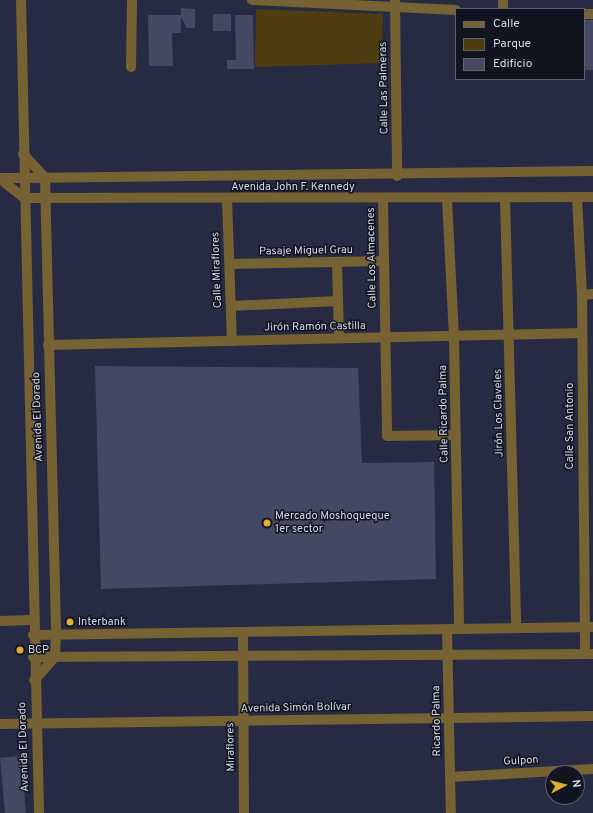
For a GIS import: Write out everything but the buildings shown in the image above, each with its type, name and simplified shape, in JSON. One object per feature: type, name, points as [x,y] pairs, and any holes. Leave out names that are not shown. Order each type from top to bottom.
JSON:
[{"type":"street","name":"Avenida El Dorado","points":[[21,0],[32,635],[39,813]]},
{"type":"street","points":[[131,67],[132,0]]},
{"type":"street","points":[[252,0],[395,4],[455,10]]},
{"type":"street","name":"Calle Las Palmeras","points":[[395,4],[398,176]]},
{"type":"street","points":[[23,154],[45,178]]},
{"type":"street","name":"Avenida John F. Kennedy","points":[[0,179],[398,176],[593,171]]},
{"type":"street","name":"Avenida El Dorado","points":[[45,178],[56,635],[55,657]]},
{"type":"street","name":"Avenida John F. Kennedy","points":[[0,179],[24,198],[383,200],[593,197]]},
{"type":"street","name":"Calle San Antonio","points":[[577,197],[582,295],[589,654]]},
{"type":"street","name":"Jirón Los Claveles","points":[[505,198],[516,628]]},
{"type":"street","name":"Calle Miraflores","points":[[227,199],[232,341]]},
{"type":"street","name":"Calle Ricardo Palma","points":[[447,199],[454,337],[459,629]]},
{"type":"street","name":"Calle Los Almacenes","points":[[383,200],[384,337],[387,436],[456,435]]},
{"type":"street","points":[[337,262],[339,338]]},
{"type":"street","name":"Pasaje Miguel Grau","points":[[230,264],[384,262]]},
{"type":"street","points":[[582,295],[593,294]]},
{"type":"street","points":[[231,306],[338,301]]},
{"type":"street","name":"Jirón Ramón Castilla","points":[[48,345],[384,337],[509,336],[582,333]]},
{"type":"street","points":[[0,620],[32,620]]},
{"type":"street","points":[[32,635],[588,627]]},
{"type":"street","name":"Ricardo Palma","points":[[447,629],[451,813]]},
{"type":"street","name":"Miraflores","points":[[243,632],[244,813]]},
{"type":"street","points":[[33,657],[448,653],[589,654]]},
{"type":"street","points":[[34,680],[55,657]]},
{"type":"street","name":"Avenida Simón Bolívar","points":[[0,724],[593,716]]},
{"type":"street","name":"Gulpon","points":[[450,777],[593,769]]},
{"type":"green space","points":[[256,9],[383,14],[382,63],[255,67]]},
{"type":"place","name":"Mercado Moshoqueque 1er sector","points":[[267,523]]},
{"type":"place","name":"Interbank","points":[[70,622]]},
{"type":"place","name":"BCP","points":[[20,650]]}]
